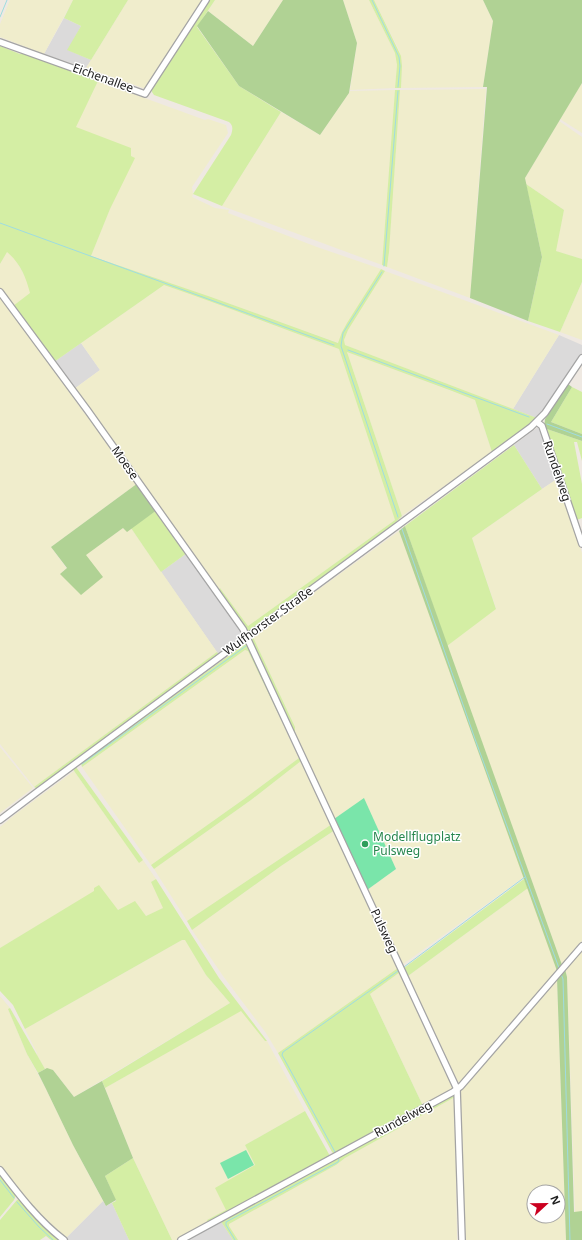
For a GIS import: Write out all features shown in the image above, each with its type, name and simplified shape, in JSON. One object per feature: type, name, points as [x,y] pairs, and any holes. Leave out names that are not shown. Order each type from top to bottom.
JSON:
[{"type":"street","name":"Eichenallee","points":[[0,42],[145,94],[206,0]]},
{"type":"street","name":"Moese","points":[[0,292],[88,411],[243,629],[247,637]]},
{"type":"street","name":"Wulfhorster Straße","points":[[0,820],[537,422],[545,413],[582,358]]},
{"type":"street","name":"Rundelweg","points":[[537,422],[542,426],[582,544]]},
{"type":"street","name":"Pulsweg","points":[[247,637],[457,1089],[462,1240]]},
{"type":"street","name":"Rundelweg","points":[[181,1240],[457,1089],[582,946]]},
{"type":"street","points":[[0,1170],[19,1196],[52,1231],[64,1240]]},
{"type":"shaded area","points":[[10,0],[73,0],[44,54],[0,37],[0,24]]},
{"type":"shaded area","points":[[128,0],[203,0],[146,89],[86,68]]},
{"type":"shaded area","points":[[215,0],[283,0],[253,46],[208,11]]},
{"type":"shaded area","points":[[343,0],[369,0],[395,53],[397,65],[395,88],[350,90],[357,43]]},
{"type":"shaded area","points":[[374,0],[483,0],[493,21],[483,87],[401,88],[402,66],[399,50]]},
{"type":"shaded area","points":[[64,18],[81,26],[68,50],[91,60],[86,68],[44,54]]},
{"type":"shaded area","points":[[98,81],[205,120],[208,119],[226,125],[228,133],[192,187],[192,197],[215,208],[229,210],[228,213],[317,247],[381,269],[342,332],[339,343],[91,256],[131,156],[75,127]]},
{"type":"shaded area","points":[[582,83],[582,133],[560,119]]},
{"type":"shaded area","points":[[486,89],[470,298],[387,267],[400,90]]},
{"type":"shaded area","points":[[395,90],[382,265],[222,206],[281,112],[320,135],[350,91]]},
{"type":"shaded area","points":[[559,121],[582,137],[582,259],[555,251],[564,210],[526,184],[525,178]]},
{"type":"shaded area","points":[[7,251],[15,259],[27,280],[31,293],[13,306],[0,291],[0,264]]},
{"type":"shaded area","points":[[385,271],[559,335],[513,409],[345,345],[344,340],[348,330]]},
{"type":"shaded area","points":[[582,282],[582,340],[560,332]]},
{"type":"shaded area","points":[[164,285],[210,300],[256,319],[339,349],[395,520],[248,626],[220,588],[217,591],[74,389],[100,370],[81,343]]},
{"type":"shaded area","points":[[0,298],[9,307],[85,414],[87,412],[138,483],[51,547],[67,568],[123,528],[127,531],[131,528],[217,652],[34,787],[0,744]]},
{"type":"shaded area","points":[[559,335],[582,345],[582,353],[537,418],[513,409]]},
{"type":"shaded area","points":[[81,343],[100,370],[74,389],[54,362]]},
{"type":"shaded area","points":[[347,352],[475,400],[492,452],[402,516]]},
{"type":"shaded area","points":[[538,427],[557,479],[542,489],[514,445]]},
{"type":"shaded area","points":[[557,479],[582,553],[582,941],[562,965],[447,646],[496,608],[472,538]]},
{"type":"shaded area","points":[[399,531],[524,877],[402,965],[367,890],[396,869],[364,799],[334,819],[295,734],[295,727],[253,637]]},
{"type":"shaded area","points":[[187,553],[246,636],[219,655],[161,572]]},
{"type":"shaded area","points":[[245,650],[248,651],[299,758],[151,865],[82,767]]},
{"type":"shaded area","points":[[0,747],[33,788],[0,813]]},
{"type":"shaded area","points":[[301,761],[332,824],[187,921],[154,869],[251,800]]},
{"type":"shaded area","points":[[74,771],[139,862],[143,860],[156,879],[151,882],[164,908],[146,916],[135,902],[118,910],[94,888],[95,891],[0,948],[0,827]]},
{"type":"shaded area","points":[[334,831],[398,968],[278,1053],[266,1033],[223,976],[192,930],[281,866]]},
{"type":"shaded area","points":[[528,888],[557,971],[462,1081],[458,1082],[408,976]]},
{"type":"shaded area","points":[[182,940],[186,940],[206,975],[230,1003],[74,1097],[53,1070],[45,1069],[36,1054],[37,1053],[25,1029]]},
{"type":"shaded area","points":[[582,950],[582,1211],[575,1213],[567,977],[565,969]]},
{"type":"shaded area","points":[[400,972],[454,1088],[423,1106],[370,994]]},
{"type":"shaded area","points":[[557,978],[564,1184],[526,1184],[526,1224],[565,1224],[566,1240],[464,1240],[460,1092]]},
{"type":"shaded area","points":[[0,996],[10,1008],[8,1009],[27,1054],[103,1201],[66,1238],[31,1205],[0,1165]]},
{"type":"shaded area","points":[[241,1010],[265,1041],[267,1041],[305,1111],[245,1145],[255,1165],[227,1210],[207,1220],[208,1223],[176,1240],[172,1240],[133,1158],[105,1088]]},
{"type":"shaded area","points":[[455,1097],[457,1240],[238,1240],[229,1226],[229,1224]]},
{"type":"shaded area","points":[[103,1201],[106,1206],[112,1203],[129,1240],[65,1239]]},
{"type":"shaded area","points":[[220,1220],[233,1240],[185,1240]]},
{"type":"green space","points":[[73,0],[128,0],[91,60],[67,50],[81,26],[64,18]]},
{"type":"green space","points":[[207,0],[215,0],[197,27],[239,86],[281,112],[222,206],[193,194],[231,135],[231,124],[154,95],[152,92],[152,87]]},
{"type":"green space","points":[[283,0],[343,0],[357,43],[349,93],[320,135],[239,86],[197,26],[208,11],[253,46]]},
{"type":"green space","points":[[369,0],[374,0],[401,56],[401,88],[395,88],[397,65],[395,53]]},
{"type":"green space","points":[[483,0],[582,0],[582,83],[525,178],[542,257],[528,321],[470,298],[487,87],[483,87],[493,21]]},
{"type":"green space","points":[[0,46],[98,81],[76,127],[131,148],[131,156],[135,158],[110,209],[91,256],[338,343],[347,323],[381,269],[385,271],[348,330],[344,340],[345,345],[537,418],[492,452],[475,400],[347,352],[402,516],[395,523],[248,634],[217,591],[220,588],[248,626],[395,520],[339,349],[164,285],[54,362],[13,306],[30,293],[27,281],[22,271],[16,261],[7,252],[0,264]]},
{"type":"green space","points":[[395,90],[400,90],[387,267],[382,265]]},
{"type":"green space","points":[[526,184],[564,210],[556,251],[582,259],[582,282],[560,332],[528,321],[542,257]]},
{"type":"green space","points":[[568,384],[572,387],[551,422],[582,434],[582,441],[544,428],[545,419]]},
{"type":"green space","points":[[572,387],[582,392],[582,434],[551,422]]},
{"type":"green space","points":[[544,428],[582,441],[582,461],[577,442],[574,442],[582,484],[582,518],[577,520],[574,518]]},
{"type":"green space","points":[[514,445],[542,489],[472,538],[496,609],[447,646],[405,526]]},
{"type":"green space","points":[[138,483],[157,510],[127,532],[123,528],[86,555],[103,577],[81,595],[60,574],[67,568],[51,547]]},
{"type":"green space","points":[[157,510],[187,553],[161,572],[131,528]]},
{"type":"green space","points":[[405,526],[562,965],[557,971],[399,531]]},
{"type":"green space","points":[[253,637],[295,727],[295,734],[251,640]]},
{"type":"green space","points":[[245,644],[249,646],[290,734],[288,734],[248,651],[245,650],[82,767],[81,763]]},
{"type":"green space","points":[[217,652],[219,655],[38,789],[34,787]]},
{"type":"green space","points":[[299,758],[301,761],[251,800],[154,869],[151,865],[244,799]]},
{"type":"green space","points":[[76,767],[143,860],[139,863],[72,768]]},
{"type":"green space","name":"Modellflugplatz Pulsweg","points":[[364,798],[396,869],[367,890],[334,819]]},
{"type":"green space","points":[[332,824],[335,830],[281,866],[192,930],[187,921]]},
{"type":"green space","points":[[156,879],[219,978],[267,1041],[265,1041],[241,1011],[105,1088],[102,1081],[230,1003],[206,975],[185,940],[182,940],[25,1029],[13,1005],[0,991],[0,948],[94,891],[94,888],[99,885],[118,910],[135,901],[146,916],[163,908],[151,882]]},
{"type":"green space","points":[[524,879],[528,888],[408,976],[404,968]]},
{"type":"green space","points":[[398,968],[400,972],[370,994],[423,1106],[334,1154],[278,1053]]},
{"type":"green space","points":[[565,969],[567,977],[574,1212],[582,1211],[582,1240],[566,1240],[566,1184],[564,1184],[557,978]]},
{"type":"green space","points":[[10,1008],[45,1069],[38,1073],[27,1054],[8,1009]]},
{"type":"green space","points":[[47,1068],[53,1070],[74,1097],[102,1081],[133,1158],[105,1176],[116,1200],[106,1206],[73,1145],[38,1073]]},
{"type":"green space","points":[[453,1095],[455,1097],[229,1224],[238,1240],[233,1240],[220,1220]]},
{"type":"green space","points":[[305,1111],[330,1156],[208,1223],[207,1220],[226,1210],[215,1188],[255,1165],[245,1145]]},
{"type":"green space","points":[[246,1150],[254,1165],[228,1179],[220,1163]]},
{"type":"green space","points":[[133,1158],[172,1240],[129,1240],[112,1203],[116,1201],[105,1176]]},
{"type":"green space","points":[[0,1172],[16,1195],[14,1200],[0,1217]]},
{"type":"green space","points":[[19,1199],[62,1240],[51,1240],[46,1236],[40,1240],[0,1240],[0,1220]]},
{"type":"waterway","points":[[0,17],[7,0]]},
{"type":"waterway","points":[[372,0],[399,57],[400,66],[398,87]]},
{"type":"waterway","points":[[384,266],[398,91]]},
{"type":"waterway","points":[[0,223],[334,345]]},
{"type":"waterway","points":[[382,272],[343,333],[341,346],[398,517]]},
{"type":"waterway","points":[[348,350],[529,417]]},
{"type":"waterway","points":[[547,424],[582,437]]},
{"type":"waterway","points":[[402,529],[475,739],[559,968]]},
{"type":"waterway","points":[[82,764],[246,646]]},
{"type":"waterway","points":[[404,967],[525,877]]},
{"type":"waterway","points":[[335,1152],[282,1055],[283,1052],[398,971]]},
{"type":"waterway","points":[[561,974],[563,979],[570,1240]]},
{"type":"waterway","points":[[235,1240],[226,1225],[226,1222],[338,1162],[338,1158]]},
{"type":"waterway","points":[[0,1180],[14,1198]]},
{"type":"waterway","points":[[17,1202],[39,1227],[53,1240]]},
{"type":"place","name":"Modellflugplatz Pulsweg","points":[[365,844]]}]
